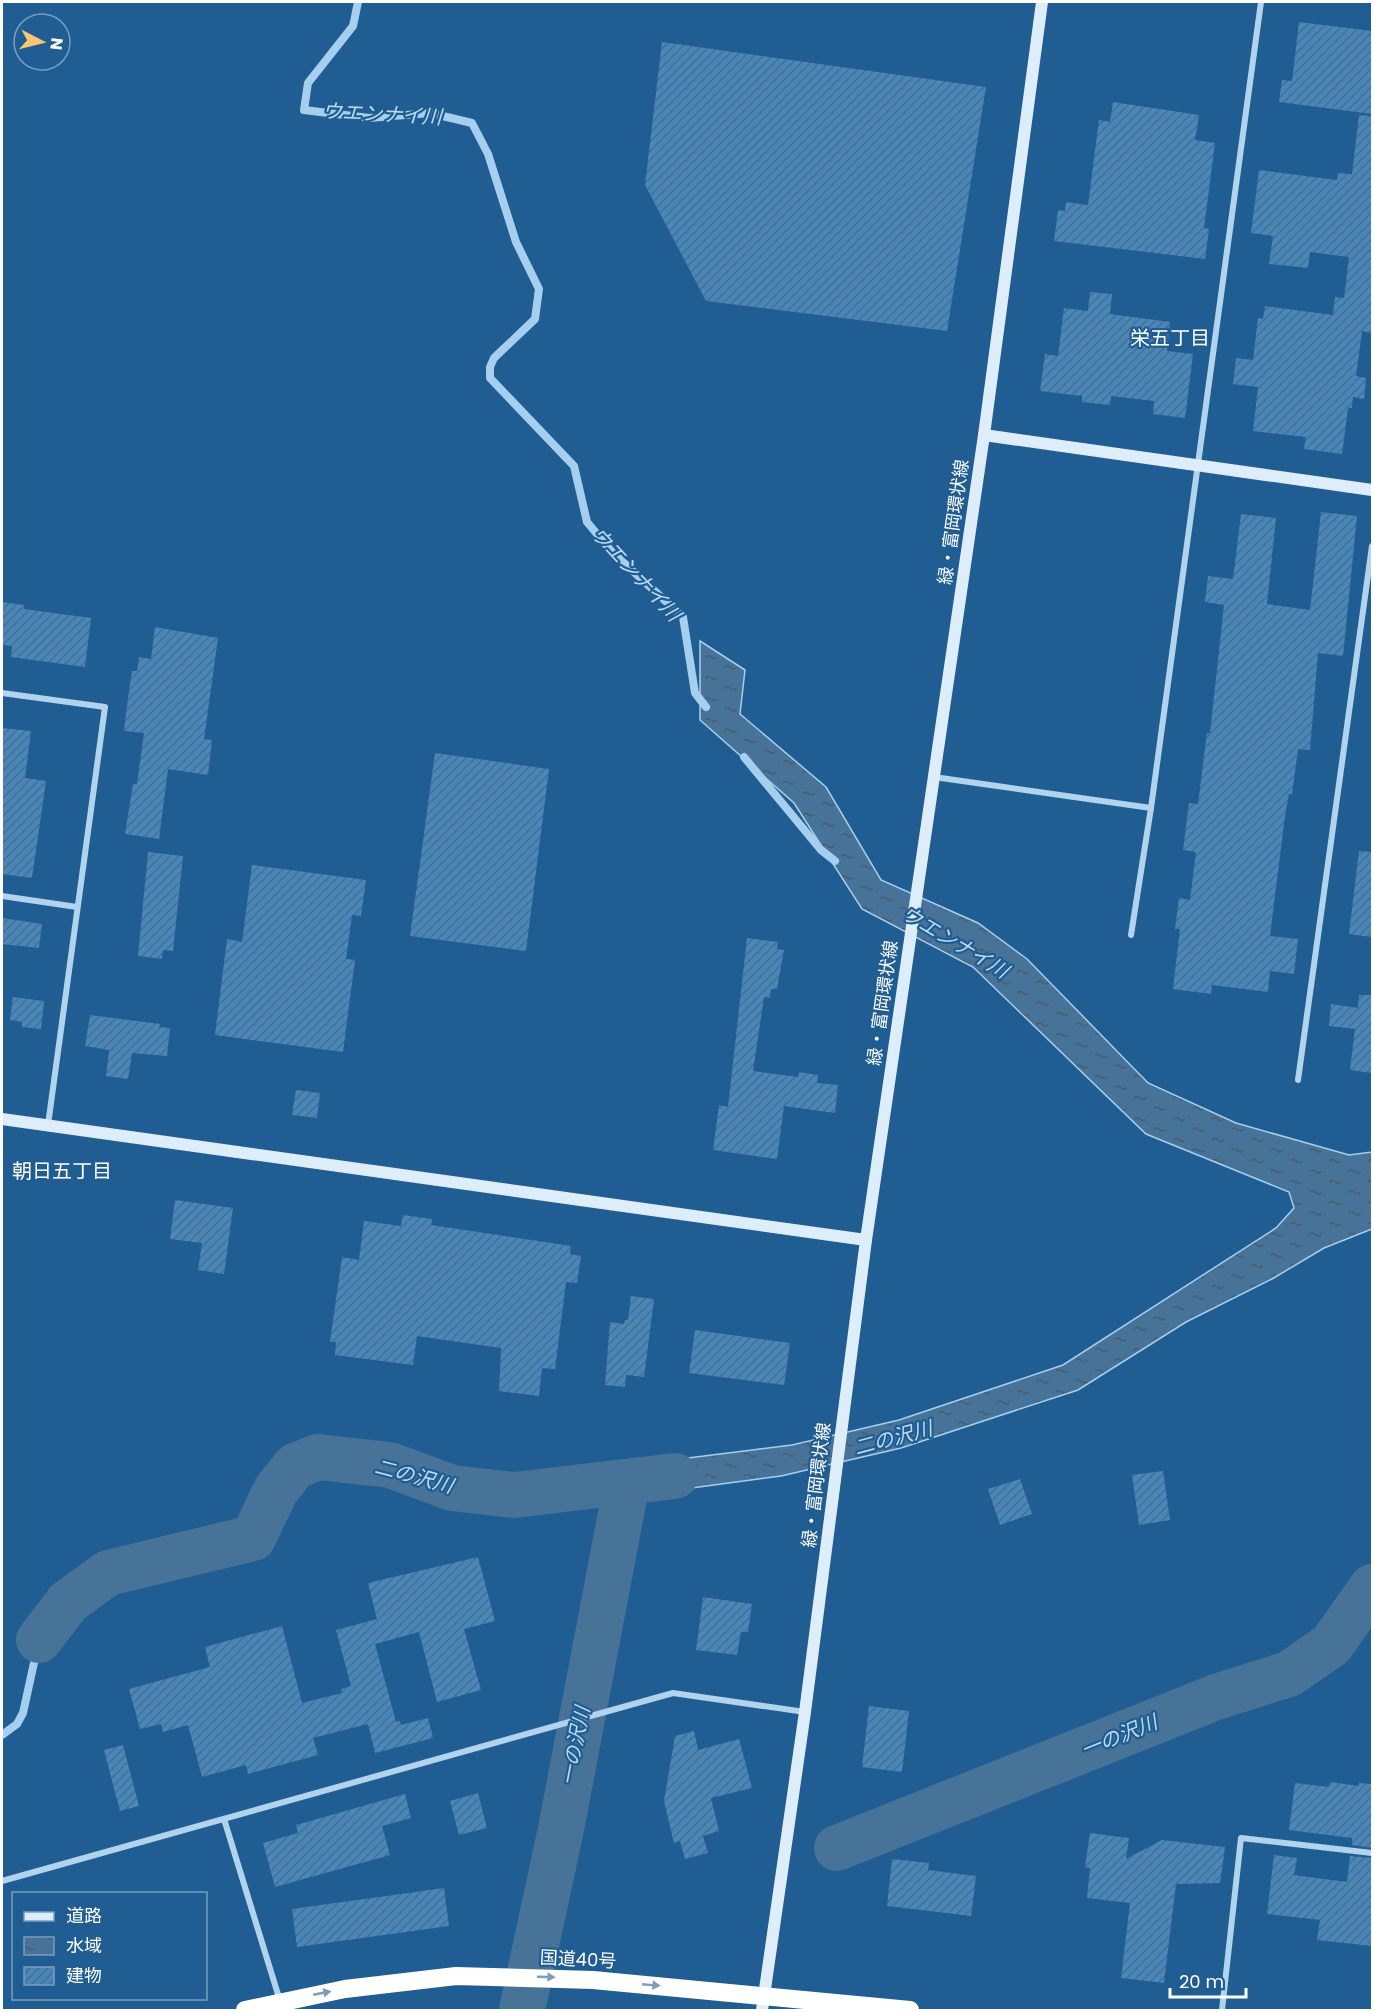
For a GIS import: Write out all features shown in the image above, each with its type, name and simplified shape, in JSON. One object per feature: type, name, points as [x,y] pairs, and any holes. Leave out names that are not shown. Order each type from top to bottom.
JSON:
[{"type":"highway","name":"国道40号","points":[[245,2010],[282,2006],[399,1981],[456,1976],[499,1976],[592,1980],[763,2003],[910,2010]]},
{"type":"street","name":"緑・富岡環状線","points":[[763,2003],[805,1712],[866,1240],[984,435],[1042,2]]},
{"type":"street","points":[[1131,935],[1151,808],[1261,2]]},
{"type":"street","points":[[984,435],[1372,490]]},
{"type":"street","points":[[1298,1080],[1372,546]]},
{"type":"street","points":[[2,693],[105,707],[48,1126]]},
{"type":"street","points":[[934,777],[1151,808]]},
{"type":"street","points":[[2,896],[77,907]]},
{"type":"street","points":[[2,1119],[866,1240]]},
{"type":"street","points":[[2,1881],[673,1693],[805,1712]]},
{"type":"street","points":[[224,1819],[282,2006]]},
{"type":"street","points":[[1222,2010],[1240,1838],[1372,1853]]},
{"type":"water","points":[[700,641],[745,670],[740,714],[826,787],[881,880],[978,923],[1027,959],[1148,1083],[1236,1123],[1349,1155],[1372,1152],[1372,1229],[1324,1248],[1272,1279],[1186,1322],[1078,1390],[901,1448],[781,1476],[609,1499],[616,1467],[792,1445],[899,1420],[1063,1365],[1276,1228],[1294,1208],[1289,1192],[1146,1134],[973,967],[862,909],[794,803],[700,720]]},
{"type":"building","points":[[1299,22],[1372,31],[1372,114],[1279,102],[1282,80],[1292,81]]},
{"type":"building","points":[[662,42],[986,87],[947,331],[706,301],[645,185]]},
{"type":"building","points":[[1113,102],[1199,115],[1195,140],[1215,143],[1204,228],[1209,229],[1205,259],[1054,241],[1058,210],[1065,211],[1066,202],[1088,205],[1099,120],[1110,122]]},
{"type":"building","points":[[1359,115],[1372,116],[1372,333],[1362,331],[1356,376],[1366,378],[1364,399],[1353,397],[1352,408],[1348,408],[1342,454],[1304,449],[1306,437],[1253,431],[1258,387],[1233,384],[1236,358],[1253,360],[1258,318],[1263,319],[1265,306],[1333,315],[1335,297],[1344,298],[1349,257],[1310,252],[1308,268],[1269,264],[1273,236],[1251,233],[1259,170],[1337,180],[1338,173],[1352,174]]},
{"type":"building","points":[[1090,292],[1112,294],[1110,314],[1170,322],[1167,351],[1193,354],[1185,418],[1153,414],[1154,401],[1111,396],[1110,405],[1082,402],[1082,396],[1040,391],[1045,354],[1058,356],[1064,308],[1088,311]]},
{"type":"building","points":[[1321,512],[1357,516],[1343,656],[1318,653],[1310,750],[1298,749],[1292,794],[1289,794],[1285,816],[1270,936],[1298,939],[1294,974],[1270,971],[1268,992],[1212,985],[1211,994],[1173,989],[1180,929],[1175,929],[1179,898],[1190,900],[1196,852],[1183,850],[1189,803],[1198,804],[1207,733],[1210,733],[1224,605],[1205,602],[1208,576],[1233,579],[1241,514],[1276,518],[1267,604],[1310,610]]},
{"type":"building","points":[[2,602],[24,605],[24,609],[91,618],[85,667],[11,657],[12,646],[2,645]]},
{"type":"building","points":[[155,627],[218,638],[204,739],[212,740],[208,775],[168,769],[159,839],[125,834],[133,784],[137,784],[144,733],[124,731],[128,698],[132,671],[137,671],[139,657],[151,659]]},
{"type":"building","points":[[2,728],[31,731],[25,778],[46,781],[32,878],[2,874]]},
{"type":"building","points":[[435,753],[549,769],[526,951],[410,936]]},
{"type":"building","points":[[1359,851],[1372,852],[1372,937],[1349,934]]},
{"type":"building","points":[[148,852],[183,856],[173,951],[163,950],[162,959],[138,956]]},
{"type":"building","points":[[252,865],[366,880],[361,916],[352,915],[346,959],[355,960],[343,1052],[215,1035],[227,939],[242,942]]},
{"type":"building","points":[[2,918],[42,924],[39,948],[2,944]]},
{"type":"building","points":[[747,938],[778,942],[777,949],[784,950],[777,989],[771,989],[770,998],[764,997],[753,1071],[798,1077],[799,1072],[818,1075],[817,1083],[838,1085],[835,1113],[784,1106],[777,1159],[713,1150],[719,1105],[728,1107]]},
{"type":"building","points":[[1359,995],[1372,995],[1372,1073],[1350,1070],[1355,1029],[1329,1026],[1331,1004],[1358,1008]]},
{"type":"building","points":[[13,997],[44,1001],[41,1029],[22,1027],[22,1022],[10,1020]]},
{"type":"building","points":[[90,1015],[160,1024],[159,1027],[170,1028],[167,1056],[132,1053],[128,1079],[106,1076],[109,1050],[85,1046]]},
{"type":"building","points":[[296,1090],[320,1093],[317,1118],[292,1115]]},
{"type":"building","points":[[175,1200],[233,1208],[224,1274],[198,1270],[202,1243],[170,1239]]},
{"type":"building","points":[[403,1215],[432,1219],[431,1225],[571,1246],[570,1254],[581,1256],[577,1283],[566,1282],[555,1369],[542,1368],[539,1396],[499,1391],[501,1348],[417,1336],[413,1365],[335,1355],[336,1342],[330,1342],[342,1257],[359,1260],[364,1221],[401,1226]]},
{"type":"building","points":[[631,1296],[654,1299],[644,1377],[626,1375],[625,1387],[605,1385],[610,1322],[624,1324],[625,1320],[628,1320]]},
{"type":"building","points":[[695,1330],[790,1343],[784,1385],[689,1373]]},
{"type":"building","points":[[1163,1471],[1170,1520],[1139,1525],[1132,1475]]},
{"type":"building","points":[[1020,1479],[1032,1514],[1000,1525],[988,1489]]},
{"type":"building","points":[[478,1557],[495,1621],[464,1629],[481,1690],[437,1702],[419,1632],[375,1644],[396,1722],[400,1721],[401,1725],[428,1718],[433,1738],[375,1753],[368,1724],[313,1738],[318,1755],[248,1774],[246,1765],[202,1777],[188,1725],[163,1732],[161,1724],[140,1729],[129,1689],[210,1667],[205,1647],[282,1626],[302,1703],[342,1693],[341,1689],[351,1686],[336,1630],[377,1619],[368,1583]]},
{"type":"building","points":[[703,1597],[752,1604],[748,1632],[741,1632],[737,1655],[696,1650]]},
{"type":"building","points":[[869,1706],[909,1711],[902,1772],[862,1767]]},
{"type":"building","points":[[694,1731],[698,1750],[739,1739],[752,1788],[711,1798],[719,1831],[703,1836],[708,1853],[685,1859],[680,1841],[674,1843],[664,1801],[675,1736]]},
{"type":"building","points":[[123,1745],[139,1806],[120,1811],[104,1750]]},
{"type":"building","points":[[1330,1782],[1359,1786],[1359,1783],[1372,1784],[1372,1848],[1352,1845],[1352,1838],[1289,1830],[1295,1783],[1329,1787]]},
{"type":"building","points":[[478,1793],[487,1828],[459,1835],[450,1801]]},
{"type":"building","points":[[405,1794],[411,1818],[382,1826],[390,1855],[275,1887],[263,1843],[298,1833],[296,1825]]},
{"type":"building","points":[[1090,1833],[1129,1838],[1126,1859],[1162,1840],[1225,1847],[1220,1883],[1176,1884],[1164,1983],[1121,1978],[1130,1903],[1087,1898],[1090,1868],[1085,1867]]},
{"type":"building","points":[[1274,1855],[1297,1858],[1294,1875],[1347,1882],[1350,1856],[1372,1858],[1372,1946],[1317,1940],[1320,1920],[1267,1914]]},
{"type":"building","points":[[892,1859],[929,1863],[928,1870],[976,1876],[971,1916],[887,1906]]},
{"type":"building","points":[[444,1888],[449,1926],[297,1947],[292,1909]]},
{"type":"waterway","name":"ウエンナイ川","points":[[358,2],[353,26],[308,83],[304,110],[369,118],[430,113],[472,123],[488,154],[516,242],[539,289],[535,319],[494,358],[490,367],[490,378],[574,466],[587,522],[612,552],[683,617],[695,693],[706,707]]},
{"type":"waterway","name":"ウエンナイ川","points":[[744,757],[821,850],[835,861]]},
{"type":"waterway","name":"二の沢川","points":[[39,1640],[68,1602],[108,1573],[253,1538],[276,1490],[295,1466],[318,1457],[390,1465],[452,1488],[514,1495],[675,1476]]},
{"type":"waterway","name":"一の沢川","points":[[522,2010],[561,1829],[627,1482]]},
{"type":"waterway","name":"一の沢川","points":[[837,1848],[1216,1697],[1289,1674],[1331,1645],[1372,1587]]},
{"type":"waterway","name":"二の沢川","points":[[2,1735],[17,1724],[23,1713],[39,1640]]},
{"type":"district","name":"栄五丁目","points":[[1170,338]]},
{"type":"district","name":"朝日五丁目","points":[[62,1171]]}]
